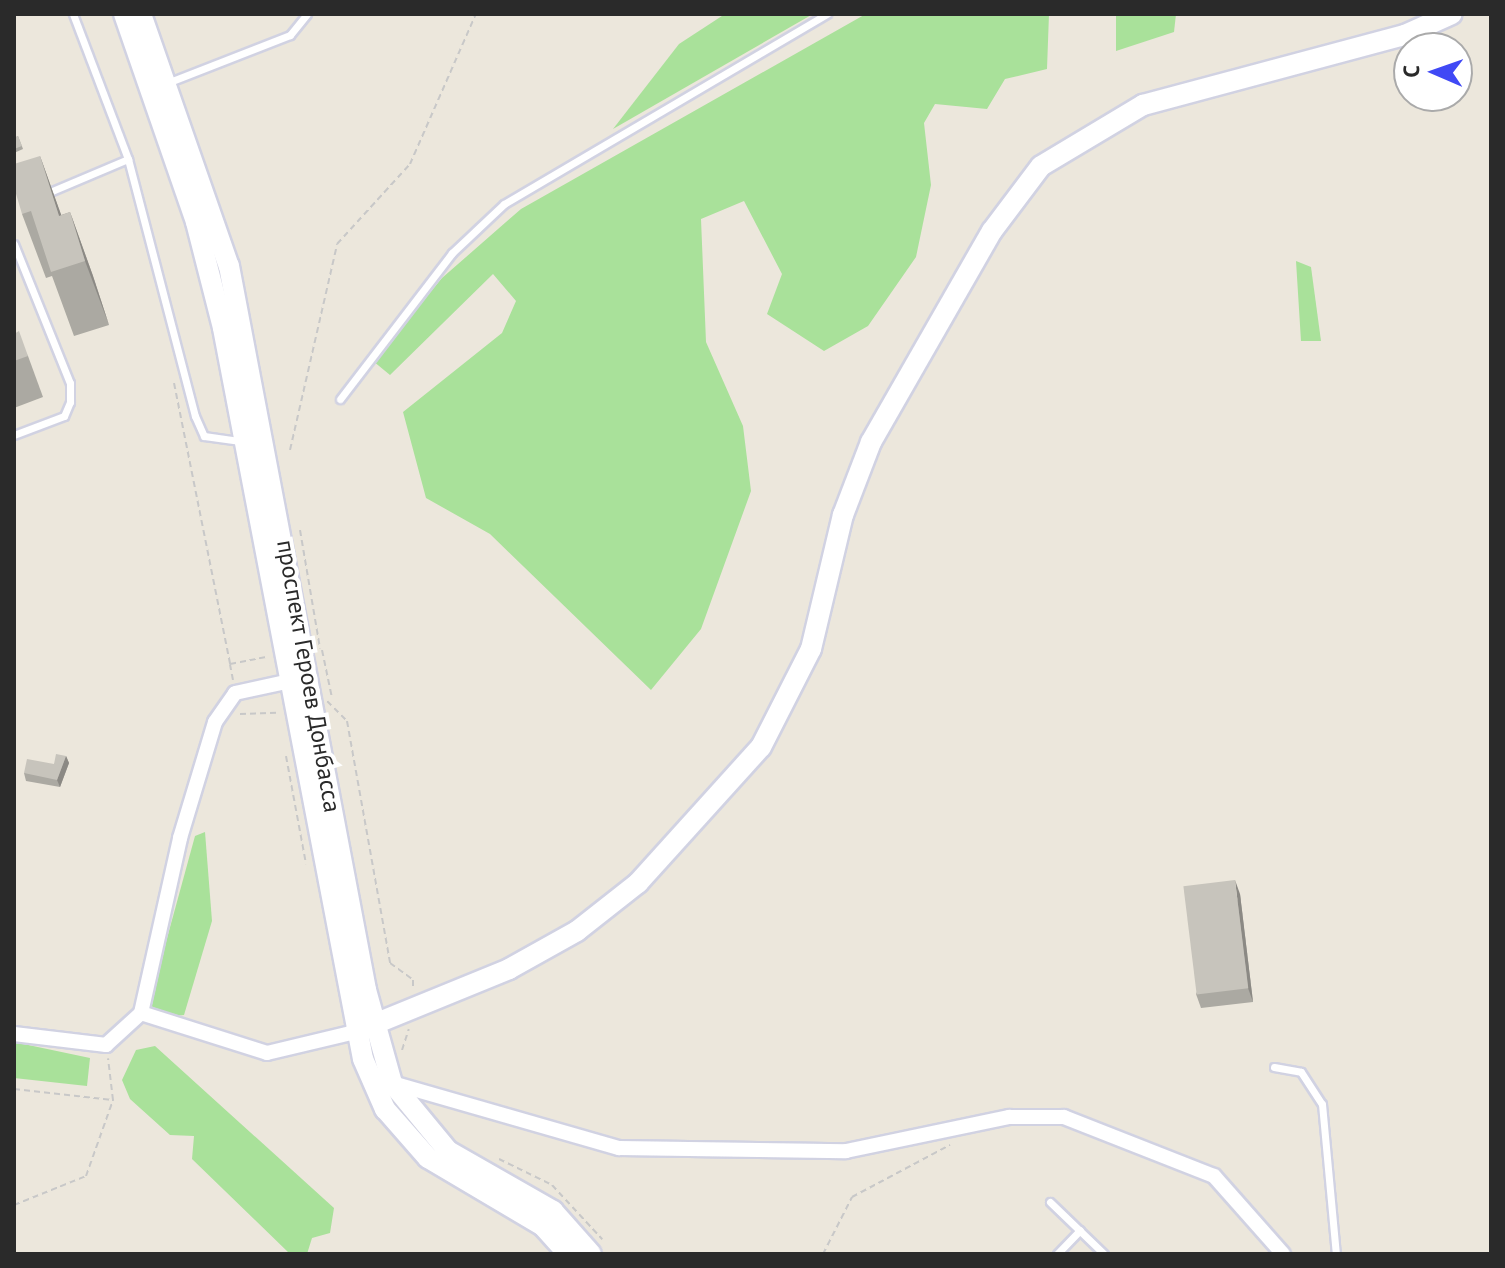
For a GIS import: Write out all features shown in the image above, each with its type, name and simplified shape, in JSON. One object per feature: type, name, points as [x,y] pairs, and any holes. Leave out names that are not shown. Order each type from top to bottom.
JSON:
[{"type":"street","name":"проспект Героев Донбасса","points":[[124,14],[196,222],[247,440],[290,681],[314,704]]},
{"type":"street","name":"проспект Героев Донбасса","points":[[141,14],[229,266],[314,704],[373,1086],[404,1135],[457,1177],[543,1226],[568,1254]]},
{"type":"street","points":[[141,1013],[267,1053],[364,1028],[509,969],[602,913],[685,837],[761,747],[811,649],[843,515],[871,442],[992,231],[1041,166],[1143,105],[1405,35],[1452,14]]},
{"type":"street","points":[[14,1034],[106,1045],[141,1013],[180,838],[215,722],[235,693],[290,681]]},
{"type":"street","name":"проспект Героев Донбасса","points":[[364,1028],[392,1083],[448,1151],[553,1211],[598,1249]]},
{"type":"street","points":[[392,1083],[619,1148],[846,1151],[1009,1117],[1064,1117],[1214,1176],[1283,1254]]},
{"type":"lane","points":[[73,14],[128,159],[195,416],[204,436],[247,440]]},
{"type":"lane","points":[[167,83],[290,35],[307,14]]},
{"type":"lane","points":[[340,399],[452,253],[504,204],[827,14]]},
{"type":"lane","points":[[27,202],[128,159]]},
{"type":"lane","points":[[14,244],[70,383],[70,402],[64,416],[14,435]]},
{"type":"lane","points":[[1274,1067],[1301,1072],[1322,1104],[1336,1254]]},
{"type":"lane","points":[[1050,1202],[1104,1254]]},
{"type":"lane","points":[[1057,1254],[1080,1230]]},
{"type":"path","points":[[290,450],[337,244],[410,164],[476,14]]},
{"type":"path","points":[[171,368],[230,664]]},
{"type":"path","points":[[314,704],[322,648]]},
{"type":"path","points":[[281,728],[278,712],[314,704],[347,721],[390,963],[413,980],[417,1006],[423,1020],[409,1029],[401,1053]]},
{"type":"path","points":[[284,743],[306,864]]},
{"type":"path","points":[[14,1205],[86,1176],[113,1100],[106,1045]]},
{"type":"path","points":[[14,1089],[113,1100]]},
{"type":"path","points":[[823,1254],[852,1197],[964,1139]]},
{"type":"path","points":[[488,1154],[552,1185],[598,1249]]},
{"type":"green space","points":[[725,14],[813,14],[613,129],[679,44]]},
{"type":"green space","points":[[1049,14],[1047,69],[1005,79],[987,109],[935,104],[924,123],[931,185],[916,257],[868,326],[824,351],[767,314],[782,274],[744,201],[701,219],[706,342],[743,426],[751,491],[701,629],[651,690],[490,534],[426,498],[403,412],[502,333],[516,301],[493,274],[390,375],[373,361],[442,278],[521,209],[864,15]]},
{"type":"green space","points":[[1116,14],[1176,14],[1174,32],[1116,51]]},
{"type":"green space","points":[[1296,261],[1311,267],[1321,341],[1301,341]]},
{"type":"green space","points":[[205,832],[212,921],[184,1015],[165,1017],[149,1004],[195,836]]},
{"type":"green space","points":[[14,1042],[90,1058],[87,1086],[14,1078]]},
{"type":"green space","points":[[155,1046],[334,1208],[330,1233],[312,1238],[307,1254],[290,1254],[192,1159],[194,1136],[170,1135],[130,1099],[122,1080],[136,1050]]},
{"type":"building","points":[[18,136],[22,146],[14,149],[14,138]]},
{"type":"building","points":[[40,156],[59,216],[70,212],[85,261],[51,272],[31,211],[22,214],[14,187],[14,164]]},
{"type":"building","points":[[19,331],[28,356],[14,361],[14,334]]},
{"type":"building","points":[[56,754],[66,756],[57,780],[24,773],[27,759],[54,764]]},
{"type":"building","points":[[1235,880],[1248,988],[1197,995],[1183,886]]}]
